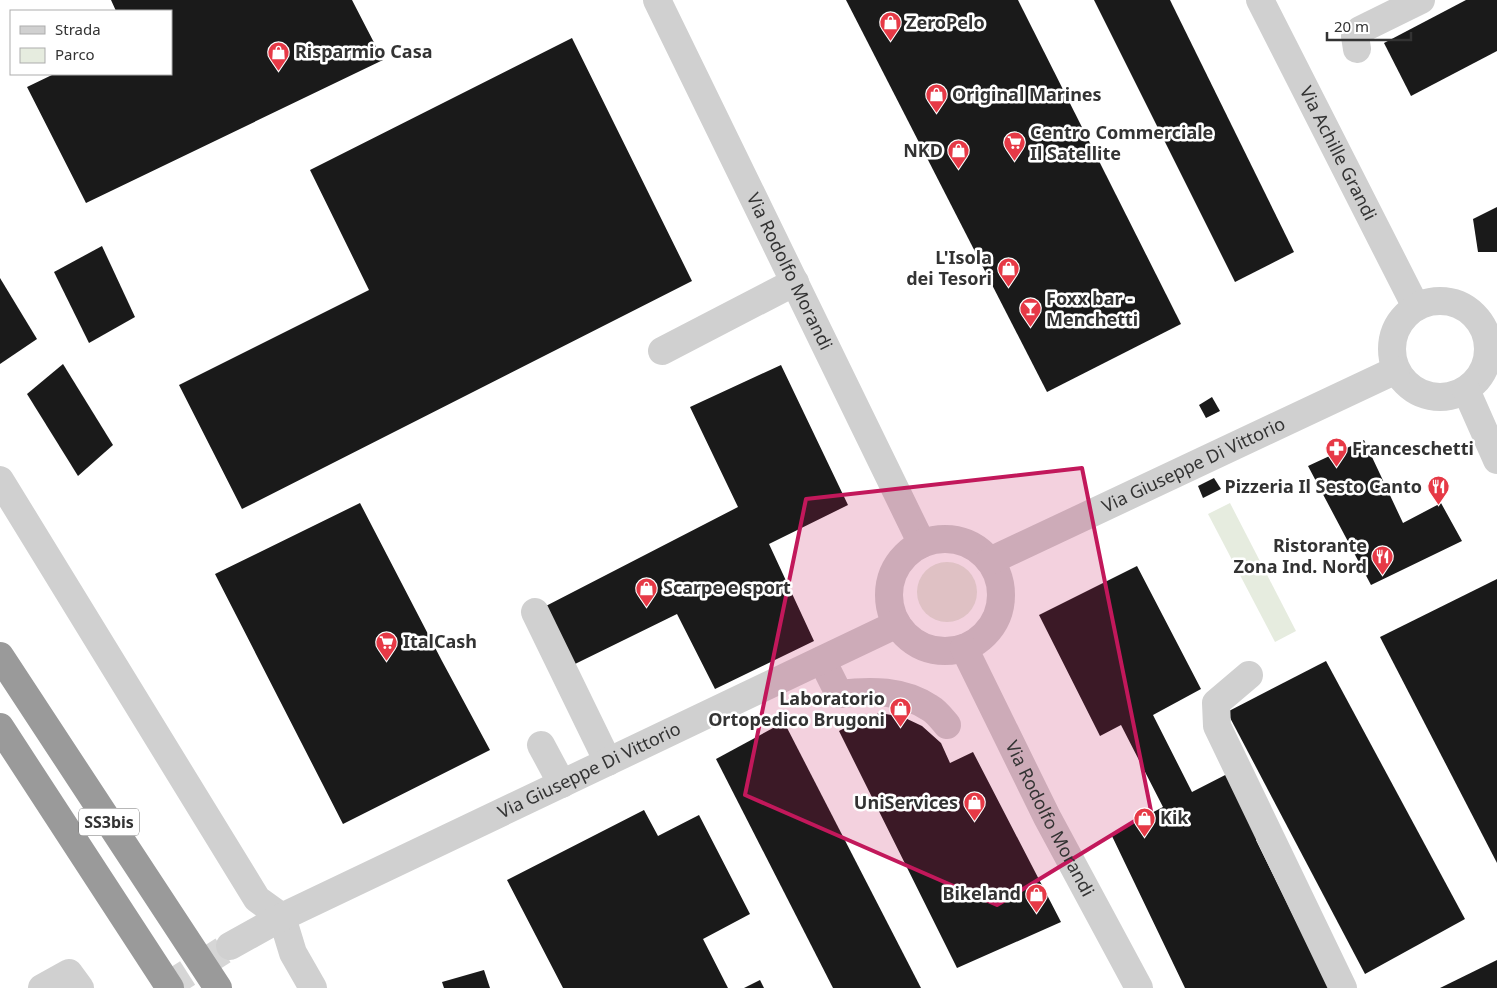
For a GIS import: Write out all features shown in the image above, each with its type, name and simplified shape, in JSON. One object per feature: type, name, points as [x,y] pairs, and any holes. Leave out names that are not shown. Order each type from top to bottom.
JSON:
[{"type":"highway","name":"SS3bis","points":[[0,656],[218,988]]},
{"type":"highway","name":"SS3bis","points":[[0,727],[170,988]]},
{"type":"street","name":"Via Rodolfo Morandi","points":[[657,0],[922,544]]},
{"type":"street","name":"Via Achille Grandi","points":[[1260,0],[1416,307]]},
{"type":"street","points":[[1356,49],[1355,36],[1360,30],[1422,0]]},
{"type":"street","points":[[662,351],[795,282]]},
{"type":"street","points":[[1431,302],[1447,302],[1462,307],[1490,327],[1484,369],[1476,381],[1466,390],[1451,396],[1435,397],[1419,393],[1406,383],[1396,370],[1392,356],[1394,335],[1405,316],[1416,307],[1431,302]]},
{"type":"street","name":"Via Giuseppe Di Vittorio","points":[[990,561],[1396,370]]},
{"type":"street","points":[[1466,390],[1497,460]]},
{"type":"street","points":[[0,480],[257,900],[282,917],[293,953],[313,988]]},
{"type":"street","points":[[948,539],[964,542],[978,550],[990,561],[999,577],[1002,594],[999,612],[991,628],[978,640],[964,648],[947,651],[930,649],[916,644],[897,624],[890,606],[890,588],[895,570],[906,555],[922,544],[948,539]]},
{"type":"street","points":[[535,612],[608,762]]},
{"type":"street","name":"Via Giuseppe Di Vittorio","points":[[230,946],[282,917],[897,624]]},
{"type":"street","name":"Via Rodolfo Morandi","points":[[964,648],[1047,817],[1139,988]]},
{"type":"street","points":[[822,660],[839,694],[857,691],[891,692],[914,699],[932,709],[947,725]]},
{"type":"street","points":[[1249,676],[1216,703],[1217,726],[1343,988]]},
{"type":"street","points":[[541,746],[562,784]]},
{"type":"street","points":[[42,988],[69,973],[80,988]]},
{"type":"highlighted area","points":[[1082,468],[1151,811],[997,905],[745,795],[806,499]]},
{"type":"green space","points":[[1230,503],[1296,631],[1275,642],[1208,514]]},
{"type":"green space","points":[[941,562],[953,562],[969,570],[975,580],[977,592],[975,604],[969,614],[953,622],[941,622],[925,614],[917,598],[917,586],[925,570]]},
{"type":"building","points":[[111,0],[352,0],[383,60],[86,203],[27,87],[52,75],[172,75],[172,10],[116,10]]},
{"type":"building","name":"Centro Commerciale Il Satellite","points":[[846,0],[1018,0],[1181,324],[1047,392]]},
{"type":"building","points":[[1094,0],[1170,0],[1294,252],[1235,282]]},
{"type":"building","points":[[1466,0],[1497,0],[1497,51],[1411,96],[1384,43]]},
{"type":"building","points":[[572,38],[692,281],[242,509],[179,385],[369,290],[310,170]]},
{"type":"building","points":[[1497,207],[1497,252],[1478,252],[1473,219]]},
{"type":"building","points":[[102,246],[135,317],[89,343],[54,272]]},
{"type":"building","points":[[0,278],[37,339],[0,364]]},
{"type":"building","points":[[63,364],[113,445],[78,476],[27,394]]},
{"type":"building","points":[[781,365],[848,505],[769,544],[814,641],[715,689],[677,614],[575,664],[542,608],[738,507],[690,407]]},
{"type":"building","points":[[1212,397],[1220,411],[1206,418],[1199,405]]},
{"type":"building","points":[[1364,440],[1403,523],[1441,503],[1462,541],[1371,585],[1308,466]]},
{"type":"building","points":[[1214,478],[1221,489],[1203,498],[1198,486]]},
{"type":"building","points":[[360,503],[490,750],[343,824],[215,574]]},
{"type":"building","points":[[1137,566],[1201,689],[1153,715],[1192,792],[1233,771],[1265,836],[1256,840],[1329,988],[1185,988],[1111,834],[1163,807],[1121,725],[1100,736],[1039,615]]},
{"type":"building","points":[[1497,579],[1497,863],[1380,637]]},
{"type":"building","points":[[1326,661],[1465,919],[1365,974],[1227,712]]},
{"type":"building","points":[[880,713],[903,717],[922,726],[941,743],[950,763],[973,752],[1061,922],[957,968],[839,731],[861,719]]},
{"type":"building","points":[[784,722],[921,988],[833,988],[716,759]]},
{"type":"building","points":[[644,810],[658,836],[699,815],[750,914],[703,939],[728,988],[563,988],[507,880]]},
{"type":"building","points":[[1497,960],[1497,988],[1440,988]]},
{"type":"building","points":[[484,970],[490,988],[444,988],[442,982]]},
{"type":"building","points":[[760,980],[764,988],[744,988]]},
{"type":"tunnel","points":[[164,988],[230,946]]},
{"type":"place","name":"ZeroPelo","points":[[890,42]]},
{"type":"place","name":"Risparmio Casa","points":[[279,71]]},
{"type":"place","name":"Original Marines","points":[[936,114]]},
{"type":"place","name":"Centro Commerciale Il Satellite","points":[[1014,162]]},
{"type":"place","name":"NKD","points":[[959,170]]},
{"type":"place","name":"L'Isola dei Tesori","points":[[1008,287]]},
{"type":"place","name":"Foxx bar - Menchetti","points":[[1030,328]]},
{"type":"place","name":"Franceschetti","points":[[1336,468]]},
{"type":"place","name":"Pizzeria Il Sesto Canto","points":[[1438,506]]},
{"type":"place","name":"Ristorante Zona Ind. Nord","points":[[1383,575]]},
{"type":"place","name":"Scarpe e sport","points":[[647,607]]},
{"type":"place","name":"ItalCash","points":[[387,661]]},
{"type":"place","name":"Laboratorio Ortopedico Brugoni","points":[[901,728]]},
{"type":"place","name":"UniServices","points":[[974,822]]},
{"type":"place","name":"Kik","points":[[1144,837]]},
{"type":"place","name":"Bikeland","points":[[1037,913]]}]
